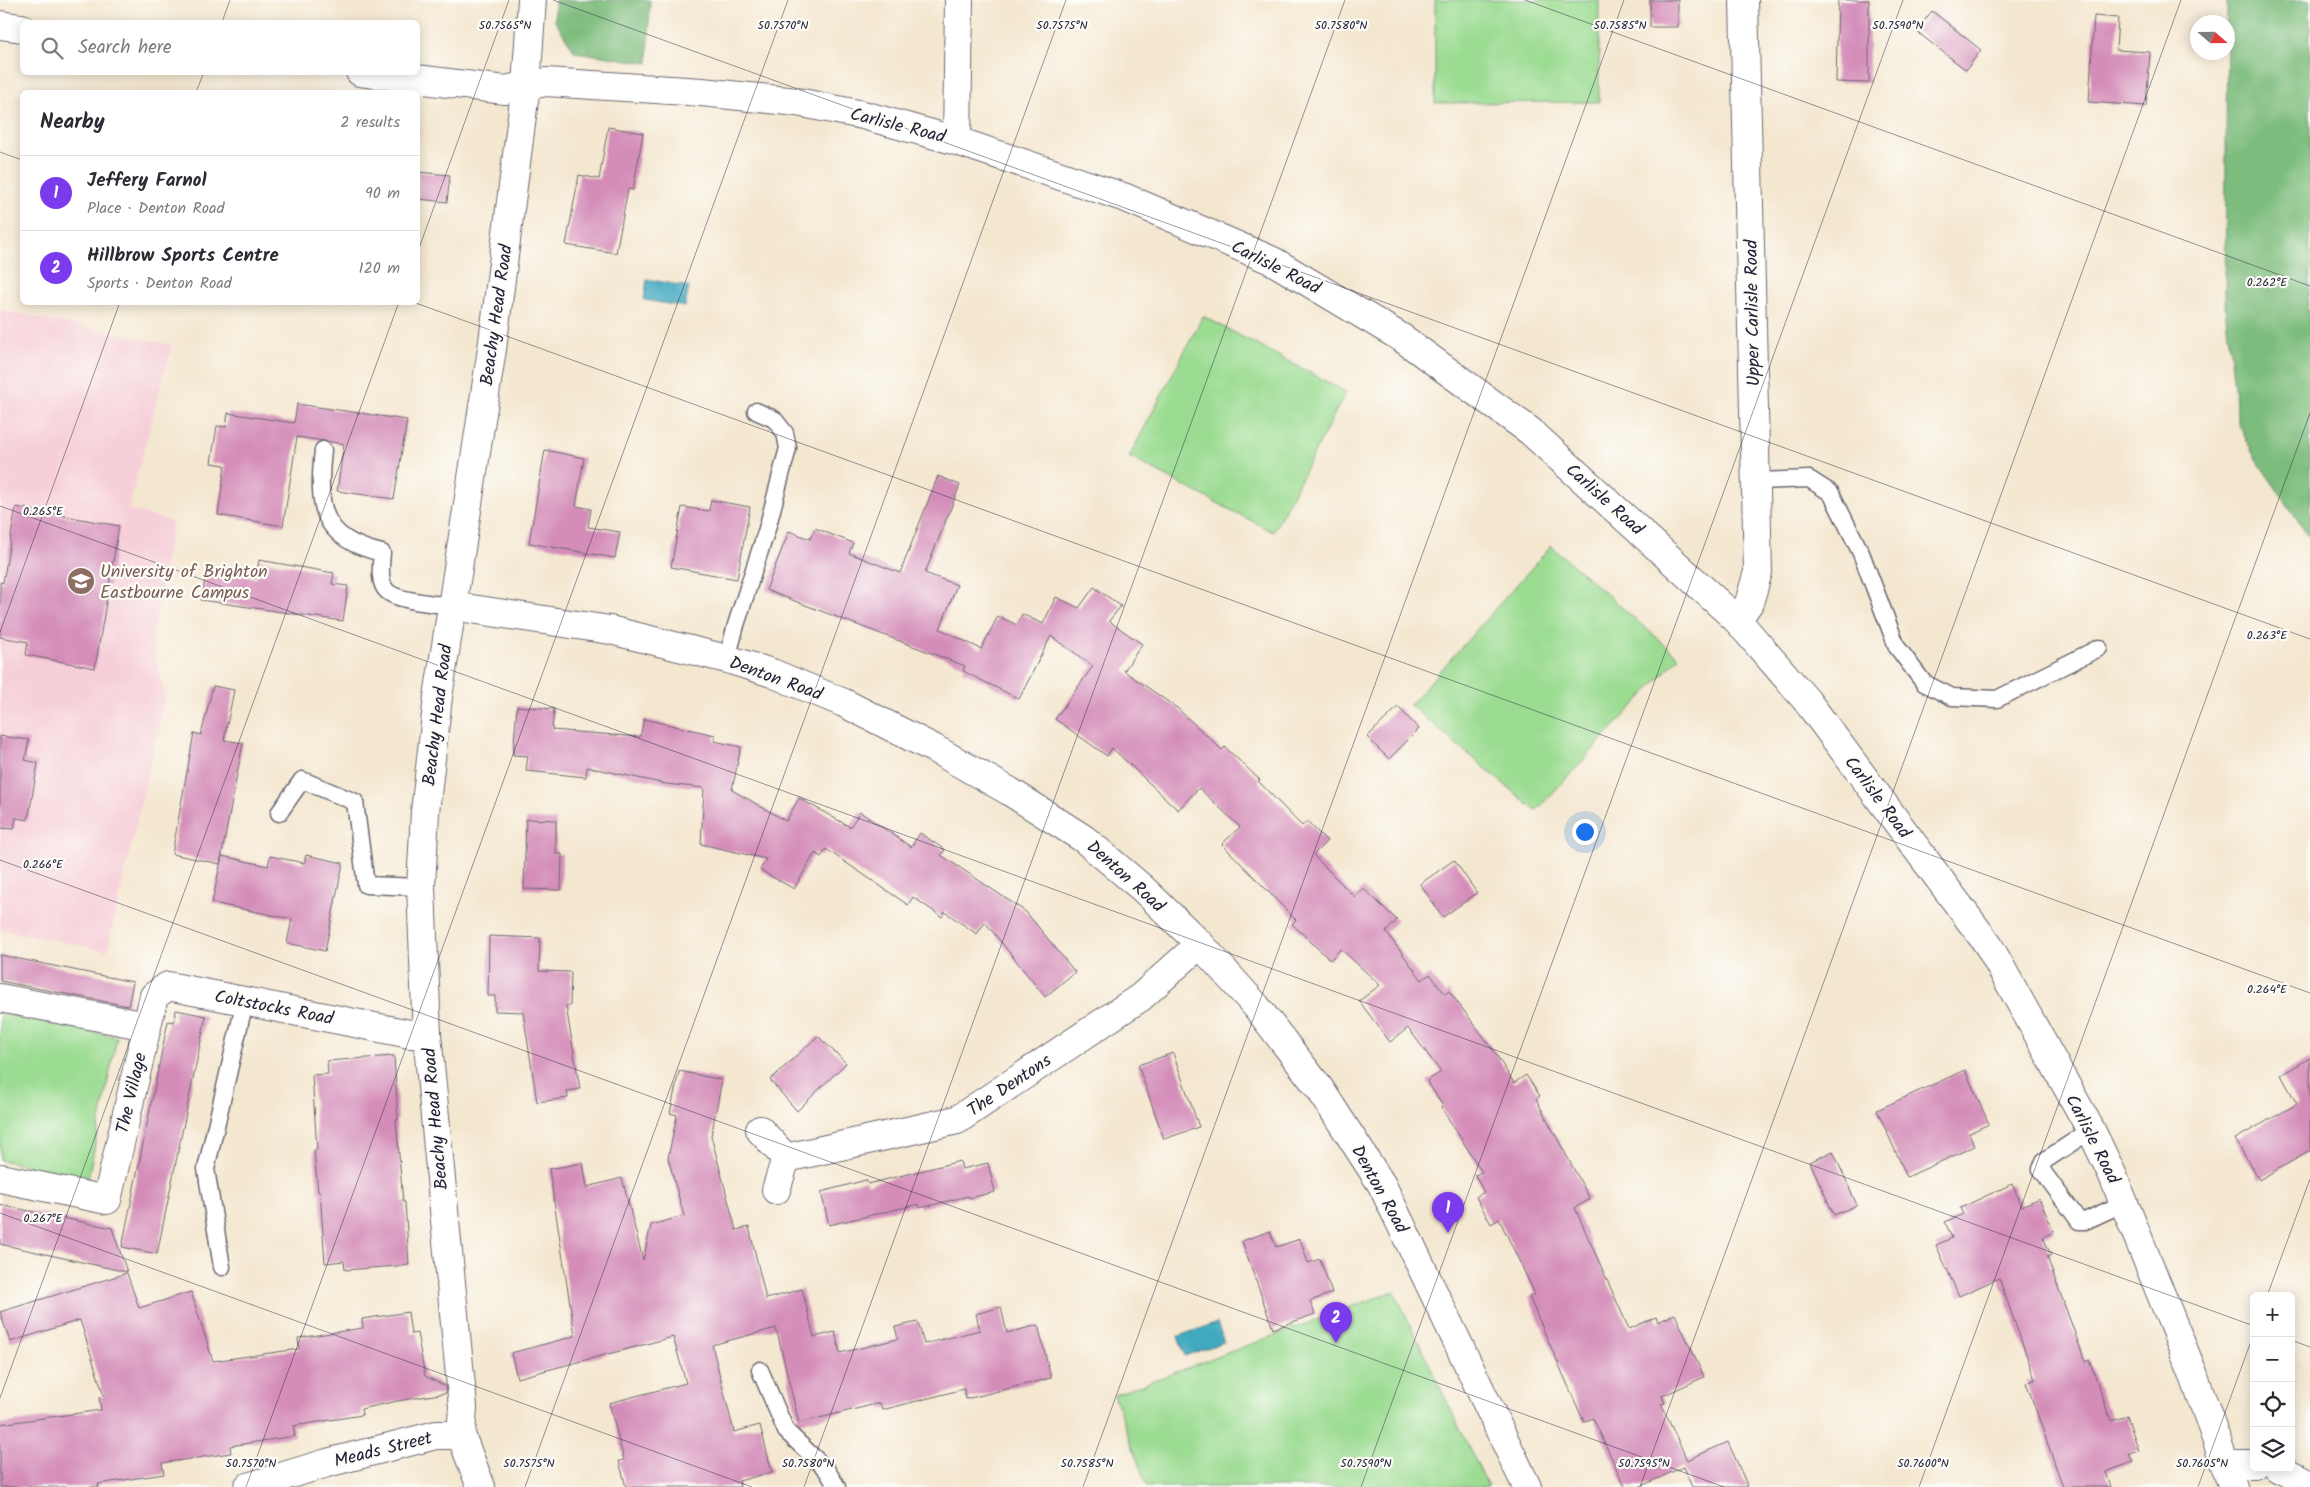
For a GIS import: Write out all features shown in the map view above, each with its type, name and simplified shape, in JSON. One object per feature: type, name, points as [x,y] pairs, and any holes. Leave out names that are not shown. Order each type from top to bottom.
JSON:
[{"type":"street","name":"Beachy Head Road","points":[[460,1435],[463,1407],[428,1034],[421,887],[425,812],[438,696],[492,349],[526,85],[532,0]]},
{"type":"street","points":[[957,141],[959,0]]},
{"type":"street","name":"Upper Carlisle Road","points":[[1737,620],[1749,602],[1758,572],[1744,0]]},
{"type":"street","points":[[0,25],[20,28]]},
{"type":"street","name":"Carlisle Road","points":[[384,75],[505,90],[546,82],[702,92],[797,102],[863,115],[957,141],[1126,198],[1272,261],[1402,338],[1530,431],[1737,620],[1807,700],[1989,946],[2091,1130],[2124,1203],[2193,1373],[2229,1475]]},
{"type":"street","name":"Denton Road","points":[[452,606],[610,630],[772,673],[844,703],[933,748],[1009,791],[1084,838],[1142,888],[1200,944],[1256,1006],[1320,1089],[1382,1185],[1527,1487]]},
{"type":"street","name":"The Dentons","points":[[786,1158],[957,1120],[1141,997],[1200,944]]},
{"type":"street","name":"Coltstocks Road","points":[[147,1026],[154,996],[168,986],[410,1034],[428,1034]]},
{"type":"street","points":[[0,998],[147,1026]]},
{"type":"street","name":"The Village","points":[[0,1178],[107,1200],[147,1026]]},
{"type":"street","points":[[760,1130],[786,1158],[776,1190]]},
{"type":"street","name":"Meads Street","points":[[248,1487],[279,1482],[327,1463],[436,1435],[460,1435]]},
{"type":"street","points":[[460,1435],[481,1487]]},
{"type":"street","points":[[2229,1475],[2250,1466]]},
{"type":"street","points":[[2286,1472],[2310,1484]]},
{"type":"lane","points":[[727,660],[767,529],[788,448],[785,433],[774,419],[756,411]]},
{"type":"lane","points":[[323,450],[322,491],[325,512],[332,528],[344,540],[360,548],[382,553],[382,583],[387,592],[397,596],[452,606]]},
{"type":"lane","points":[[1756,481],[1809,478],[1831,493],[1861,553],[1897,647],[1924,683],[1952,697],[1997,699],[2100,648]]},
{"type":"lane","points":[[279,813],[302,780],[355,802],[366,885],[421,887]]},
{"type":"lane","points":[[222,1267],[206,1169],[245,1001]]},
{"type":"lane","points":[[2091,1130],[2044,1161],[2041,1169],[2079,1221],[2086,1221],[2124,1203]]},
{"type":"lane","points":[[760,1370],[786,1431],[826,1469],[837,1487]]},
{"type":"shaded area","name":"University of Brighton Eastbourne Campus","points":[[0,310],[172,345],[128,509],[172,522],[152,640],[165,698],[107,951],[0,929]]},
{"type":"green space","points":[[555,0],[650,0],[648,63],[575,52],[555,21]]},
{"type":"green space","points":[[1435,0],[1599,0],[1599,102],[1435,103]]},
{"type":"green space","points":[[2227,0],[2310,0],[2310,287],[2307,308],[2310,315],[2310,538],[2254,456],[2238,423],[2225,307],[2227,60],[2235,60],[2235,15],[2227,15]]},
{"type":"green space","points":[[1203,316],[1346,392],[1273,532],[1129,457]]},
{"type":"green space","points":[[1551,546],[1679,657],[1536,811],[1410,705]]},
{"type":"green space","points":[[0,1013],[117,1037],[88,1179],[0,1160]]},
{"type":"green space","points":[[1394,1291],[1488,1487],[1147,1487],[1114,1395]]},
{"type":"water","points":[[647,279],[689,287],[685,307],[644,300]]},
{"type":"water","points":[[1217,1323],[1224,1342],[1185,1356],[1178,1336]]},
{"type":"building","points":[[1650,0],[1678,0],[1678,27],[1650,27]]},
{"type":"building","points":[[1838,0],[1869,0],[1869,83],[1836,82]]},
{"type":"building","points":[[1932,11],[1981,50],[1966,70],[1916,31]]},
{"type":"building","points":[[2094,16],[2118,18],[2116,50],[2150,52],[2146,106],[2089,102]]},
{"type":"building","points":[[608,127],[643,133],[633,190],[628,189],[616,253],[566,245],[579,175],[599,179]]},
{"type":"building","points":[[420,172],[450,175],[447,202],[420,199]]},
{"type":"building","points":[[297,404],[407,420],[394,499],[337,491],[344,444],[297,437],[283,526],[218,515],[225,465],[211,463],[217,426],[226,427],[228,413],[294,423]]},
{"type":"building","points":[[545,450],[584,458],[576,506],[591,509],[588,527],[620,532],[615,558],[529,543]]},
{"type":"building","points":[[938,476],[960,485],[925,573],[957,585],[940,629],[981,649],[998,616],[1017,625],[1022,614],[1043,624],[1056,597],[1079,608],[1094,587],[1121,606],[1109,621],[1142,644],[1124,671],[1177,708],[1222,750],[1225,747],[1260,780],[1258,781],[1302,826],[1307,821],[1327,841],[1313,855],[1355,897],[1363,888],[1397,920],[1386,932],[1422,980],[1430,974],[1445,994],[1449,991],[1492,1048],[1514,1083],[1526,1075],[1540,1096],[1536,1099],[1590,1199],[1575,1208],[1629,1329],[1656,1317],[1658,1322],[1675,1314],[1704,1377],[1662,1396],[1665,1403],[1661,1404],[1687,1460],[1728,1442],[1748,1487],[1692,1487],[1683,1467],[1639,1487],[1625,1487],[1593,1418],[1584,1422],[1529,1297],[1535,1294],[1499,1219],[1491,1224],[1476,1197],[1484,1192],[1475,1175],[1482,1172],[1427,1081],[1441,1072],[1408,1028],[1390,1042],[1359,1001],[1380,985],[1341,949],[1330,960],[1292,924],[1296,920],[1222,844],[1240,827],[1199,788],[1178,810],[1112,748],[1107,756],[1055,719],[1093,666],[1051,636],[1019,699],[963,671],[965,666],[766,590],[789,531],[810,539],[815,528],[853,543],[849,553],[900,573]]},
{"type":"building","points":[[711,500],[750,507],[737,579],[671,567],[682,507],[709,511]]},
{"type":"building","points":[[16,507],[119,526],[95,668],[26,655],[28,642],[0,637],[0,582],[3,583]]},
{"type":"building","points":[[259,560],[334,573],[332,584],[348,586],[343,621],[201,600],[207,570],[256,578]]},
{"type":"building","points":[[213,686],[234,690],[224,740],[243,743],[220,864],[172,854],[194,733],[201,735]]},
{"type":"building","points":[[517,706],[554,709],[552,730],[640,737],[644,719],[715,735],[714,741],[741,747],[732,790],[786,821],[799,798],[850,827],[860,812],[911,847],[920,833],[945,850],[941,855],[1026,912],[1075,972],[1045,997],[985,922],[977,934],[945,912],[942,917],[913,897],[908,905],[826,849],[821,857],[815,853],[794,889],[760,870],[766,859],[701,844],[704,788],[666,784],[587,767],[586,777],[526,771],[528,756],[513,755]]},
{"type":"building","points":[[1398,707],[1419,729],[1389,759],[1367,737]]},
{"type":"building","points":[[0,736],[29,740],[25,760],[38,763],[28,820],[16,818],[14,829],[0,828]]},
{"type":"building","points":[[526,819],[556,820],[556,854],[562,854],[561,890],[524,889]]},
{"type":"building","points":[[306,855],[343,863],[325,951],[287,943],[292,919],[212,903],[222,856],[268,866],[270,856],[304,863]]},
{"type":"building","points":[[1454,860],[1477,893],[1443,917],[1420,884]]},
{"type":"building","points":[[489,936],[540,938],[539,971],[571,972],[570,1006],[566,1006],[580,1089],[567,1091],[568,1098],[537,1102],[523,1012],[495,1011],[495,996],[488,996]]},
{"type":"building","points":[[0,955],[133,982],[128,1006],[0,981]]},
{"type":"building","points":[[176,1010],[206,1016],[157,1254],[122,1247],[168,1021],[174,1022]]},
{"type":"building","points":[[818,1036],[846,1063],[797,1111],[770,1080]]},
{"type":"building","points":[[1173,1053],[1199,1127],[1164,1139],[1138,1065]]},
{"type":"building","points":[[394,1056],[398,1120],[396,1120],[403,1202],[405,1202],[409,1265],[345,1270],[344,1261],[325,1263],[320,1191],[318,1192],[314,1150],[317,1150],[312,1075],[328,1074],[327,1061]]},
{"type":"building","points":[[2310,1058],[2310,1151],[2259,1180],[2235,1139],[2297,1104],[2281,1075]]},
{"type":"building","points":[[1965,1070],[1989,1124],[1969,1133],[1975,1146],[1907,1177],[1877,1110]]},
{"type":"building","points":[[679,1071],[722,1080],[711,1136],[736,1230],[749,1227],[766,1299],[802,1289],[814,1337],[835,1332],[840,1353],[898,1339],[895,1327],[918,1322],[924,1344],[980,1330],[976,1314],[1001,1307],[1007,1333],[1038,1325],[1051,1378],[966,1399],[964,1389],[882,1410],[880,1403],[799,1423],[776,1328],[712,1345],[734,1432],[760,1425],[772,1472],[739,1481],[740,1487],[626,1487],[619,1461],[624,1460],[609,1403],[686,1383],[673,1337],[517,1378],[511,1353],[575,1336],[549,1169],[583,1163],[587,1187],[622,1178],[643,1260],[651,1225],[684,1216],[668,1158],[677,1115],[670,1113]]},
{"type":"building","points":[[1833,1151],[1857,1205],[1834,1215],[1810,1162]]},
{"type":"building","points":[[960,1161],[962,1169],[988,1163],[995,1192],[969,1198],[968,1196],[920,1208],[919,1204],[829,1225],[821,1192],[866,1180],[868,1184]]},
{"type":"building","points":[[2012,1184],[2022,1206],[2039,1198],[2054,1232],[2043,1237],[2051,1255],[2047,1257],[2085,1361],[2089,1359],[2111,1421],[2127,1416],[2139,1451],[2129,1454],[2133,1462],[2106,1472],[2111,1487],[2063,1487],[2026,1382],[2035,1379],[1999,1278],[1959,1296],[1936,1245],[1952,1238],[1945,1222],[1963,1214],[1960,1208]]},
{"type":"building","points":[[0,1205],[112,1228],[127,1272],[0,1244]]},
{"type":"building","points":[[1270,1231],[1276,1247],[1300,1239],[1308,1263],[1320,1259],[1332,1293],[1310,1301],[1315,1314],[1273,1329],[1242,1241]]},
{"type":"building","points":[[127,1273],[139,1308],[191,1292],[213,1361],[299,1349],[298,1338],[363,1328],[362,1319],[408,1312],[411,1334],[417,1333],[425,1376],[445,1386],[446,1393],[361,1409],[362,1415],[293,1426],[295,1436],[230,1446],[231,1453],[162,1463],[164,1474],[98,1484],[99,1487],[0,1487],[0,1424],[101,1410],[99,1397],[104,1396],[80,1320],[10,1342],[0,1312]]},
{"type":"place","name":"University of Brighton Eastbourne Campus","points":[[81,581]]},
{"type":"place","name":"Jeffery Farnol","points":[[1448,1233]]},
{"type":"place","name":"Hillbrow Sports Centre","points":[[1336,1343]]}]
